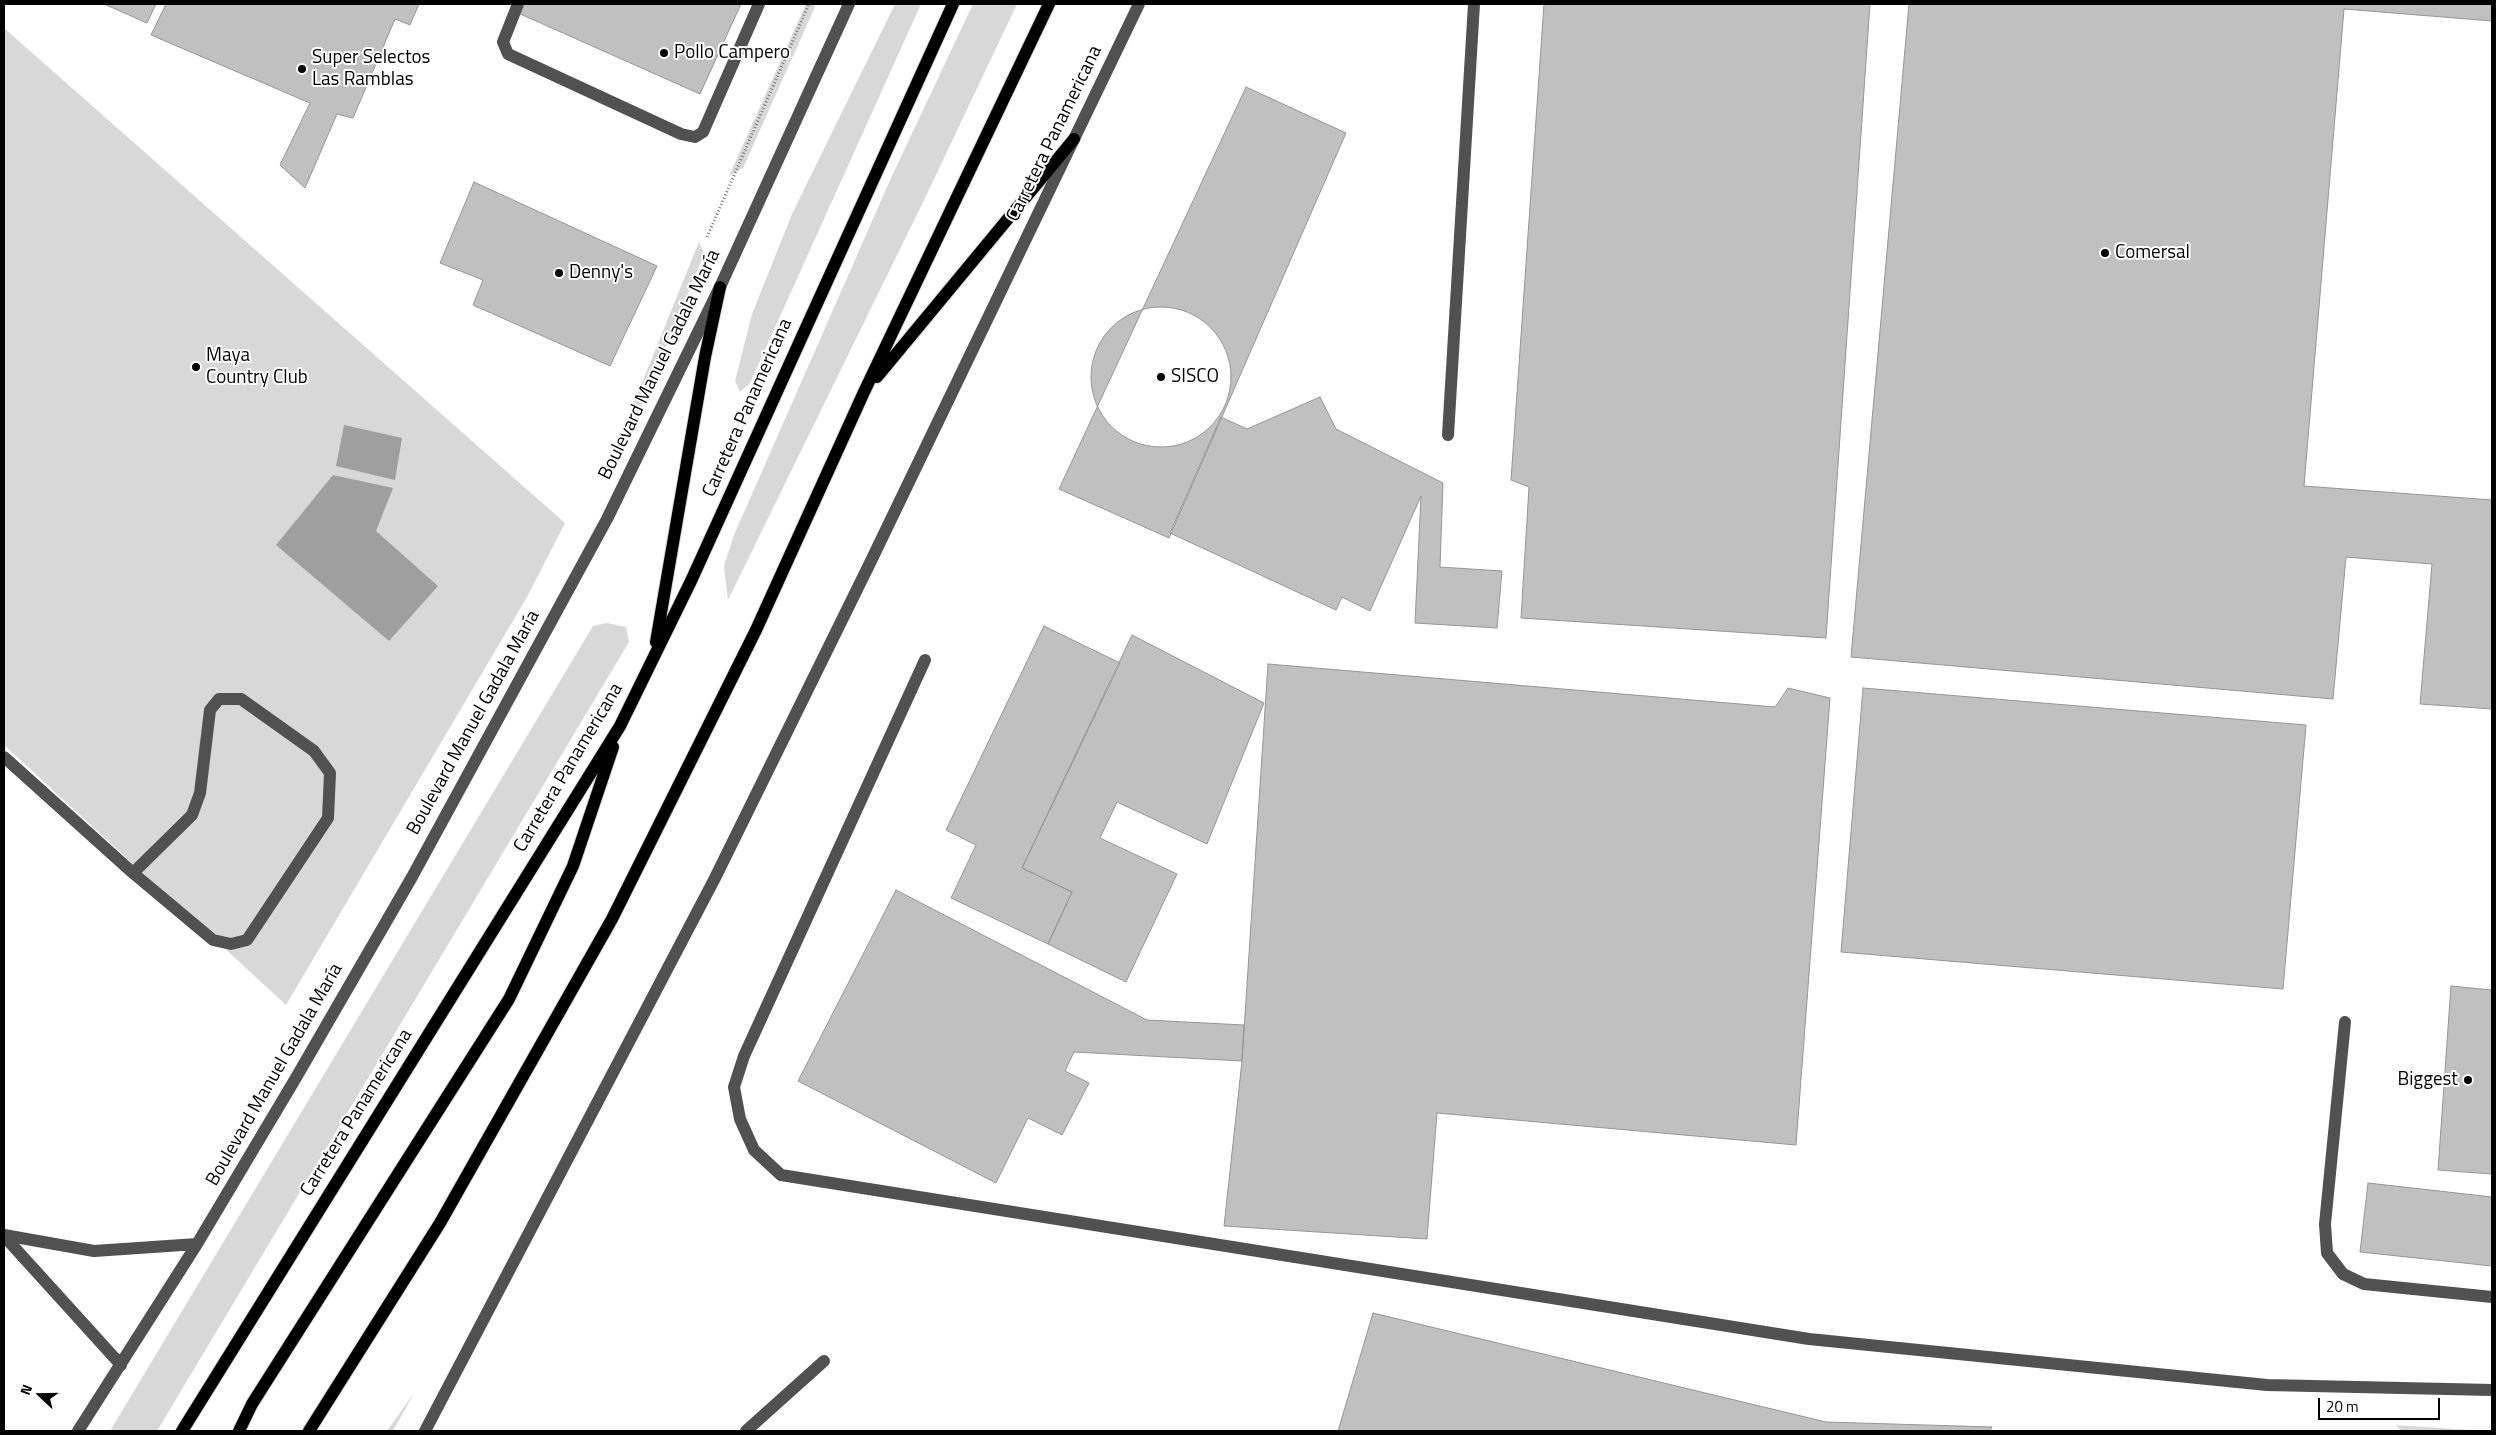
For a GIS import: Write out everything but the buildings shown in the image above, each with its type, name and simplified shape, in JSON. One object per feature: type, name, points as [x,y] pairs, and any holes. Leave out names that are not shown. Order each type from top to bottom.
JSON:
[{"type":"main road","name":"Carretera Panamericana","points":[[182,1431],[620,726],[691,581],[953,4]]},
{"type":"main road","points":[[309,1431],[440,1223],[612,919],[756,630],[864,392],[1049,4]]},
{"type":"main road","points":[[864,392],[1074,139]]},
{"type":"main road","points":[[654,655],[705,357],[720,287]]},
{"type":"main road","points":[[239,1431],[252,1404],[509,999],[573,866],[620,726]]},
{"type":"street","points":[[518,4],[503,42],[508,54],[681,134],[695,137],[703,132],[760,4]]},
{"type":"street","name":"Boulevard Manuel Gadala María","points":[[78,1431],[197,1244],[297,1076],[412,877],[607,519],[720,287],[849,4]]},
{"type":"street","name":"Carretera Panamericana","points":[[425,1431],[720,869],[870,563],[1139,4]]},
{"type":"street","points":[[1448,435],[1474,4]]},
{"type":"street","points":[[925,660],[744,1056],[734,1087],[740,1119],[754,1150],[781,1175],[1809,1339],[2267,1385],[2492,1390]]},
{"type":"street","points":[[4,757],[133,874],[213,940],[231,944],[247,940],[328,818],[330,773],[314,751],[241,699],[219,699],[210,710],[200,794],[192,815],[133,874]]},
{"type":"street","points":[[2345,1022],[2325,1224],[2327,1253],[2343,1274],[2364,1284],[2492,1297]]},
{"type":"street","points":[[4,1236],[94,1251],[197,1244]]},
{"type":"street","points":[[4,1236],[121,1365]]},
{"type":"street","points":[[746,1431],[824,1361]]},
{"type":"path","points":[[707,237],[809,4]]},
{"type":"shaded area","points":[[806,4],[813,4],[815,7],[743,168],[729,176]]},
{"type":"shaded area","points":[[895,4],[921,4],[750,383],[740,392],[735,381],[752,314],[792,214]]},
{"type":"shaded area","points":[[973,4],[1017,4],[926,196],[728,600],[724,566],[734,535],[891,178]]},
{"type":"shaded area","name":"Maya Country Club","points":[[4,28],[565,523],[527,597],[286,1005],[4,745]]},
{"type":"shaded area","points":[[699,242],[704,254],[633,428],[620,437]]},
{"type":"shaded area","points":[[344,425],[402,438],[395,480],[336,466]]},
{"type":"shaded area","points":[[333,475],[393,488],[376,531],[438,586],[389,641],[276,545]]},
{"type":"shaded area","points":[[606,623],[626,627],[629,642],[157,1431],[110,1431],[593,626]]},
{"type":"shaded area","points":[[414,1393],[393,1431],[387,1431]]},
{"type":"shaded area","points":[[2395,1425],[2486,1431],[2402,1431]]},
{"type":"place","name":"Pollo Campero","points":[[664,53]]},
{"type":"place","name":"Super Selectos Las Ramblas","points":[[302,69]]},
{"type":"place","name":"Comersal","points":[[2105,253]]},
{"type":"place","name":"Denny's","points":[[559,273]]},
{"type":"place","name":"Maya Country Club","points":[[196,367]]},
{"type":"place","name":"SISCO","points":[[1161,377]]},
{"type":"place","name":"Biggest","points":[[2468,1080]]}]
